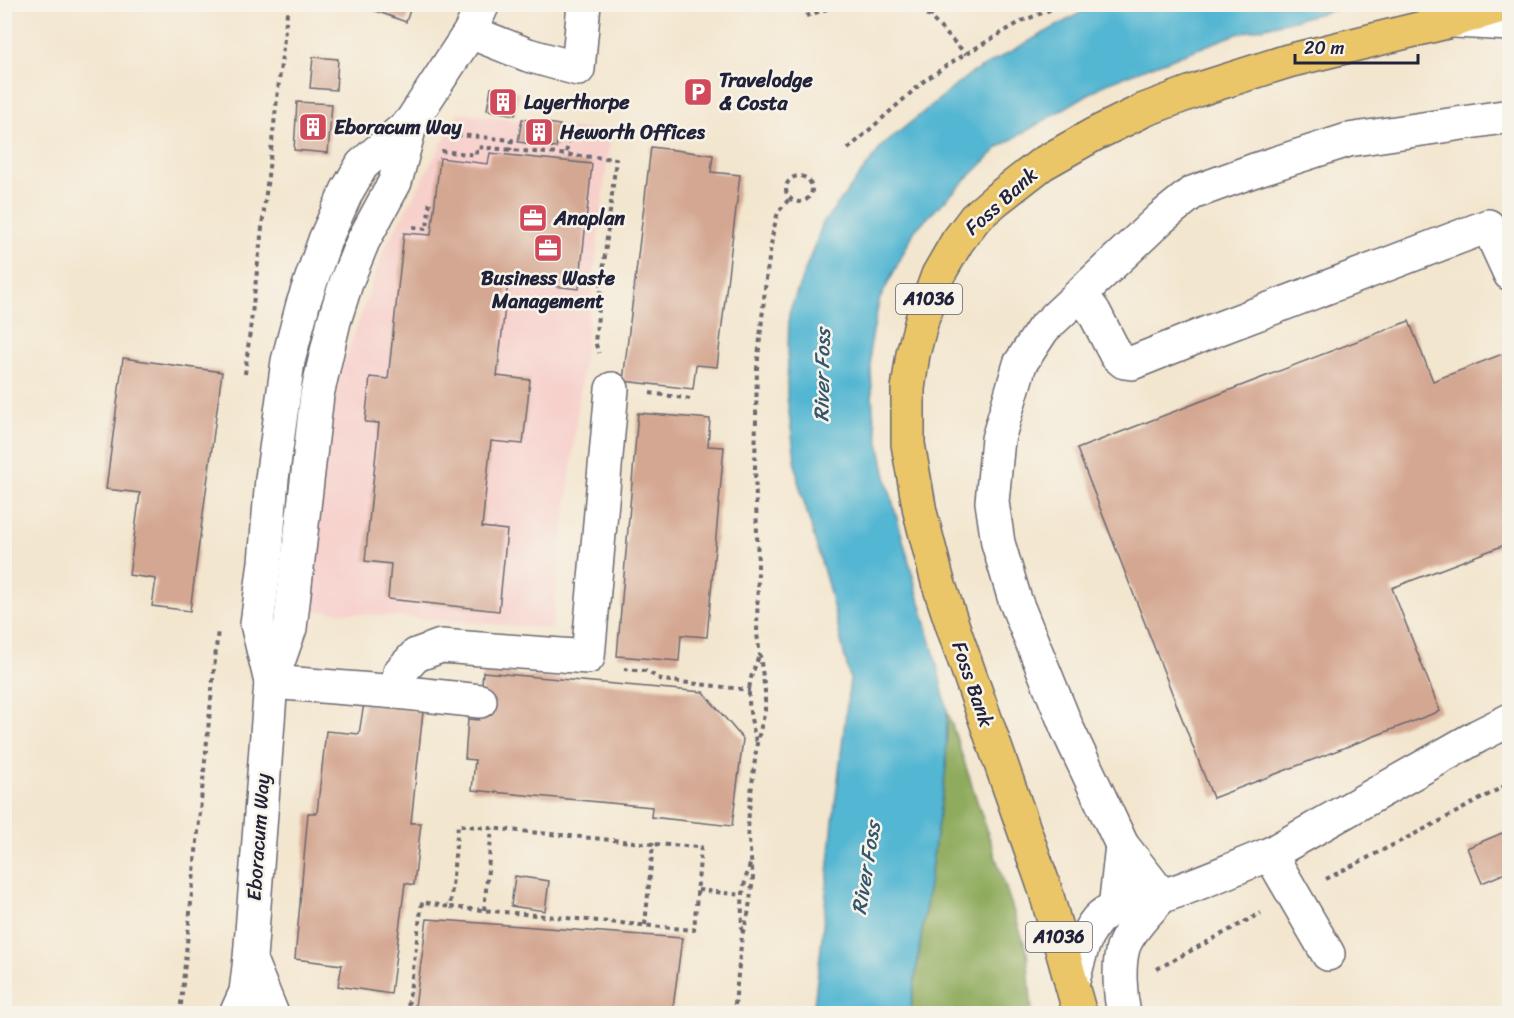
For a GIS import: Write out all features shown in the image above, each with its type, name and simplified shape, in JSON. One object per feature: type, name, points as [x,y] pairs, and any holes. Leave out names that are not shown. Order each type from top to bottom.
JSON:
[{"type":"main road","name":"Foss Bank","points":[[1076,999],[1045,889],[941,592],[920,512],[908,444],[908,388],[913,354],[923,316],[938,275],[957,242],[975,218],[997,199],[1042,164],[1144,110],[1288,61],[1451,21],[1508,4]]},
{"type":"street","points":[[476,18],[528,55],[578,69],[584,4]]},
{"type":"street","name":"Eboracum Way","points":[[245,1006],[271,682],[256,624],[288,361],[303,304],[325,240],[347,191],[362,165],[410,126],[476,18]]},
{"type":"street","points":[[1451,21],[1509,24]]},
{"type":"street","points":[[1162,896],[1122,845],[1068,728],[1015,600],[998,543],[992,502],[998,439],[1020,364],[1043,329],[1161,218],[1192,193],[1348,140],[1509,116]]},
{"type":"street","points":[[1081,294],[1094,312],[1116,355],[1124,362],[1132,363],[1488,226],[1509,274]]},
{"type":"street","points":[[397,692],[400,672],[416,655],[441,646],[588,657],[612,389]]},
{"type":"street","points":[[271,682],[480,701]]},
{"type":"street","points":[[1076,999],[1081,951],[1098,920],[1115,909],[1162,896],[1270,854],[1509,720]]},
{"type":"street","points":[[1115,909],[1122,845]]},
{"type":"street","points":[[1270,854],[1328,954]]},
{"type":"street","points":[[1124,1014],[1120,972],[1123,947],[1143,916],[1162,896]]},
{"type":"street","points":[[249,958],[272,1014]]},
{"type":"path","points":[[806,16],[842,4]]},
{"type":"path","points":[[912,4],[930,17],[966,54]]},
{"type":"path","points":[[930,17],[939,4]]},
{"type":"path","points":[[848,149],[924,81],[1022,21],[1065,4]]},
{"type":"path","points":[[410,126],[512,140],[510,150]]},
{"type":"path","points":[[557,140],[568,141],[566,154]]},
{"type":"path","points":[[434,150],[476,155],[477,147],[616,159],[594,342],[612,389]]},
{"type":"path","points":[[801,177],[810,182],[812,187],[808,199],[796,201],[790,198],[787,193],[790,179],[801,177]]},
{"type":"path","points":[[742,935],[753,878],[748,831],[757,743],[765,711],[765,691],[757,634],[758,567],[755,468],[757,368],[773,232],[778,212],[790,198]]},
{"type":"path","points":[[757,743],[749,716],[751,677],[757,664],[759,651]]},
{"type":"path","points":[[588,657],[596,665],[646,671],[662,680],[750,690]]},
{"type":"path","points":[[407,1014],[422,902],[450,907],[694,930],[701,847],[458,825],[450,907]]},
{"type":"path","points":[[484,910],[492,828]]},
{"type":"path","points":[[645,925],[653,844]]},
{"type":"path","points":[[734,1014],[742,935],[742,895],[751,861]]},
{"type":"path","points":[[698,890],[742,895]]},
{"type":"shaded area","points":[[458,113],[611,132],[552,629],[310,610],[327,411],[384,250]]},
{"type":"green space","points":[[947,710],[1027,952],[1032,1013],[910,1014],[946,768]]},
{"type":"water","name":"River Foss","points":[[1103,5],[1354,5],[1237,34],[1107,83],[999,147],[915,230],[879,301],[870,347],[873,412],[886,478],[935,657],[947,710],[946,768],[910,1013],[813,1013],[850,679],[829,589],[798,481],[787,397],[789,313],[823,223],[883,145],[970,74],[1082,12]]},
{"type":"building","points":[[357,4],[412,4],[406,22]]},
{"type":"building","points":[[313,57],[338,59],[336,90],[310,88]]},
{"type":"building","name":"Layerthorpe","points":[[491,88],[519,93],[515,115],[487,110]]},
{"type":"building","name":"Eboracum Way","points":[[297,102],[332,104],[328,153],[294,150]]},
{"type":"building","name":"Heworth Offices","points":[[522,119],[560,125],[556,148],[518,142]]},
{"type":"building","points":[[651,147],[713,155],[711,172],[740,175],[717,367],[696,365],[693,389],[623,381]]},
{"type":"building","points":[[490,153],[592,164],[579,289],[508,281],[497,376],[530,380],[523,444],[491,441],[482,527],[507,530],[499,611],[388,599],[391,564],[365,561],[379,423],[365,422],[370,377],[388,379],[404,233],[431,235],[440,158],[488,164]]},
{"type":"building","points":[[1409,321],[1433,381],[1510,351],[1510,543],[1392,588],[1440,711],[1213,798],[1077,449]]},
{"type":"building","points":[[123,358],[222,372],[190,611],[152,606],[156,579],[129,575],[140,493],[106,489]]},
{"type":"building","points":[[638,413],[710,419],[708,446],[724,447],[707,637],[681,635],[679,661],[617,656]]},
{"type":"building","points":[[483,672],[703,692],[743,739],[732,826],[651,817],[652,807],[472,790],[475,760],[465,759],[468,719],[479,720]]},
{"type":"building","points":[[364,703],[423,712],[411,823],[421,823],[414,885],[405,883],[391,994],[338,986],[342,965],[295,959],[308,813],[317,813],[326,731],[359,734]]},
{"type":"building","points":[[1502,833],[1510,851],[1510,871],[1482,883],[1467,848]]},
{"type":"building","points":[[515,876],[549,881],[545,911],[511,906]]},
{"type":"building","points":[[427,919],[682,938],[673,1008],[665,1014],[414,1014]]},
{"type":"place","name":"Travelodge & Costa","points":[[698,92]]},
{"type":"place","name":"Layerthorpe","points":[[503,102]]},
{"type":"place","name":"Eboracum Way","points":[[313,127]]},
{"type":"place","name":"Heworth Offices","points":[[539,132]]},
{"type":"place","name":"Anaplan","points":[[533,218]]},
{"type":"place","name":"Business Waste Management","points":[[548,248]]}]
